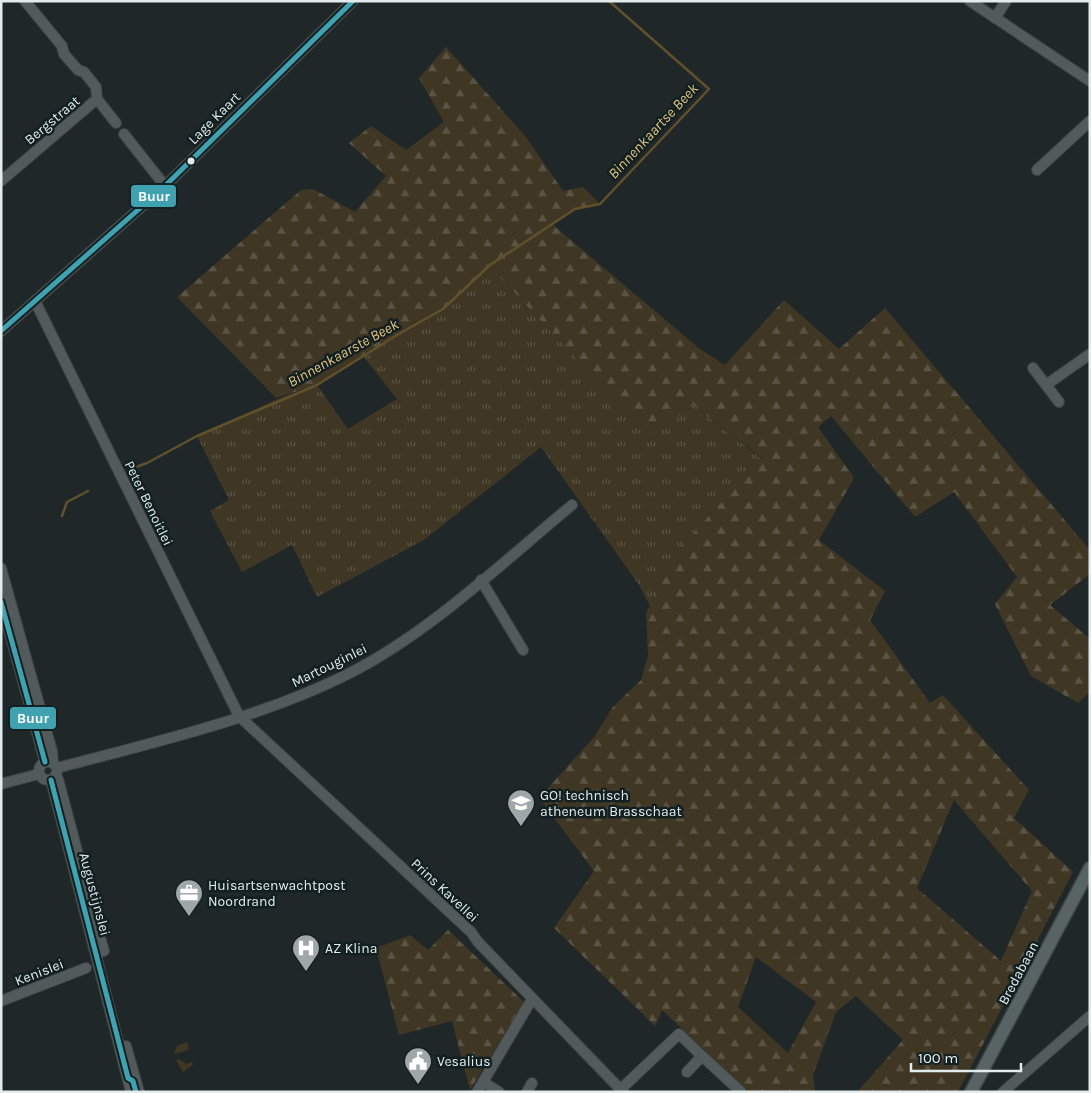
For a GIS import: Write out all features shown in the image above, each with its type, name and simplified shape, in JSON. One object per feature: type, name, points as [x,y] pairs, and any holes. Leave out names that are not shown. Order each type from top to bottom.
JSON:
[{"type":"main road","name":"Bredabaan","points":[[971,1092],[1090,868]]},
{"type":"street","points":[[25,1],[62,46],[64,54],[78,70],[84,72],[96,87],[97,99],[116,123]]},
{"type":"street","name":"Lage Kaart","points":[[1,331],[166,186],[353,1]]},
{"type":"street","points":[[970,1],[1090,82]]},
{"type":"street","points":[[995,18],[1006,1]]},
{"type":"street","name":"Bergstraat","points":[[1,181],[97,99]]},
{"type":"street","points":[[1037,170],[1090,121]]},
{"type":"street","points":[[124,134],[166,186]]},
{"type":"street","name":"Peter Benoitlei","points":[[35,301],[239,716]]},
{"type":"street","points":[[1046,385],[1090,354]]},
{"type":"street","points":[[1033,368],[1059,402]]},
{"type":"street","name":"Martouginlei","points":[[52,770],[283,702],[349,674],[416,632],[572,505]]},
{"type":"street","name":"Augustijnslei","points":[[1,568],[52,751],[52,770]]},
{"type":"street","points":[[482,580],[523,650]]},
{"type":"street","name":"Augustijnslei","points":[[1,601],[52,770],[100,952],[131,1092]]},
{"type":"street","name":"Prins Kavellei","points":[[239,716],[470,932],[622,1090]]},
{"type":"street","points":[[1,784],[39,774],[42,778],[52,770]]},
{"type":"street","name":"Kenislei","points":[[1,1001],[86,968]]},
{"type":"street","points":[[477,1092],[532,998]]},
{"type":"street","name":"Augustijnslei","points":[[113,1015],[125,1041],[139,1092]]},
{"type":"street","points":[[1003,1092],[1090,1016]]},
{"type":"street","points":[[622,1090],[679,1034],[741,1092]]},
{"type":"street","points":[[687,1072],[702,1056]]},
{"type":"street","points":[[483,1082],[499,1092]]},
{"type":"green space","points":[[446,47],[526,137],[563,191],[583,187],[600,204],[575,209],[553,225],[700,349],[725,365],[784,300],[839,349],[885,308],[1090,550],[1090,574],[1050,605],[1090,639],[1090,692],[1078,703],[1031,676],[995,604],[1017,577],[954,492],[915,517],[831,416],[818,427],[854,478],[819,540],[885,591],[870,620],[930,703],[943,695],[1029,790],[1014,818],[1073,872],[958,1092],[857,1092],[903,1040],[856,996],[836,1012],[813,1075],[815,1092],[749,1092],[662,1010],[655,1026],[554,928],[594,871],[539,798],[595,736],[612,708],[641,680],[648,656],[646,613],[677,551],[762,458],[693,405],[651,439],[490,266],[443,309],[317,385],[276,398],[177,297],[301,190],[313,189],[355,212],[386,176],[349,143],[371,126],[406,150],[444,122],[419,78]],"holes":[[[954,800],[1032,891],[1001,961],[917,888]],[[756,957],[816,1002],[788,1053],[738,1007]]]},
{"type":"green space","points":[[490,265],[651,439],[693,405],[762,459],[677,551],[650,606],[639,585],[541,447],[424,540],[317,597],[292,545],[242,572],[210,511],[229,500],[197,436],[275,400],[317,385],[348,429],[397,399],[363,356],[443,309]]},
{"type":"green space","points":[[448,930],[524,1002],[470,1090],[452,1021],[399,1035],[376,948],[410,935],[428,950]]},
{"type":"green space","points":[[187,1042],[189,1050],[174,1054],[177,1046]]},
{"type":"green space","points":[[179,1059],[186,1064],[192,1062],[193,1065],[183,1072],[176,1060]]},
{"type":"waterway","name":"Binnenkaarste Beek","points":[[128,473],[133,468],[147,463],[197,436],[317,385],[443,309],[490,265],[575,209],[600,204],[709,89],[609,1]]},
{"type":"waterway","name":"Binnenkaarste Beek","points":[[62,516],[67,502],[88,491]]},
{"type":"transit line","name":"Buur","points":[[1,331],[165,186],[353,1]]},
{"type":"transit line","name":"Buur","points":[[1,602],[45,762]]},
{"type":"transit line","name":"Buur","points":[[51,780],[128,1078],[133,1081],[136,1092]]},
{"type":"place","name":"GO! technisch atheneum Brasschaat","points":[[521,827]]},
{"type":"place","name":"Huisartsenwachtpost Noordrand","points":[[189,917]]},
{"type":"place","name":"AZ Klina","points":[[306,972]]},
{"type":"place","name":"Vesalius","points":[[418,1085]]},
{"type":"water label","name":"Binnenkaartse Beek","points":[[653,131]]}]
